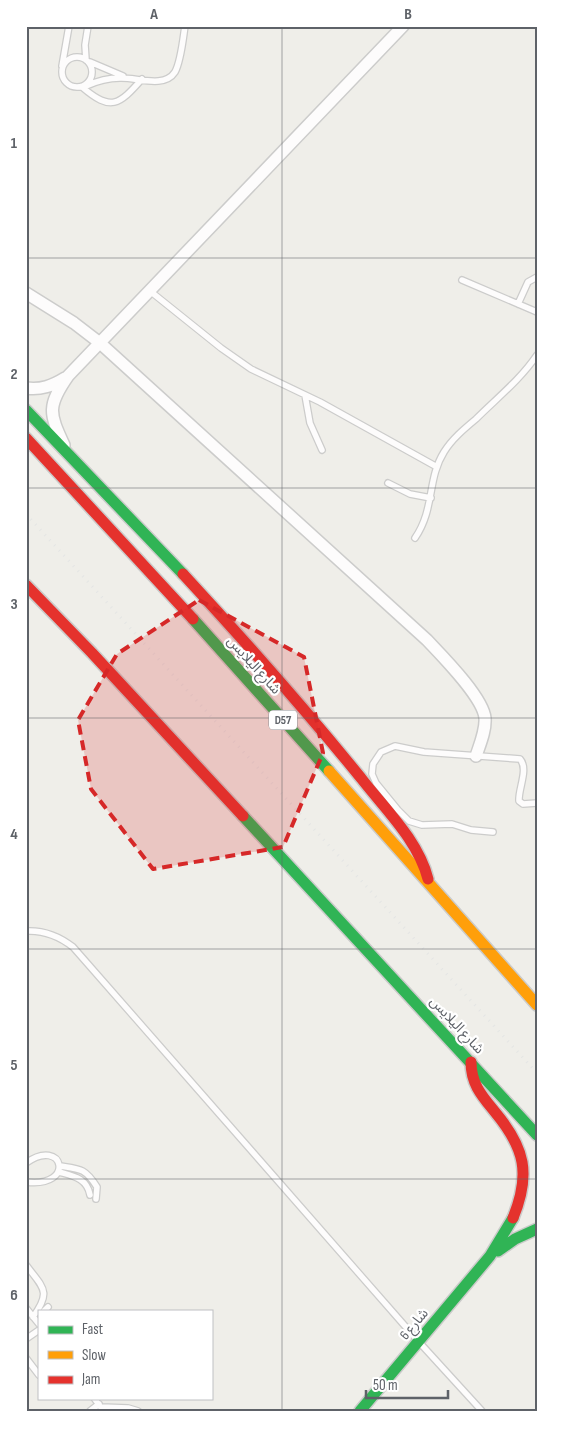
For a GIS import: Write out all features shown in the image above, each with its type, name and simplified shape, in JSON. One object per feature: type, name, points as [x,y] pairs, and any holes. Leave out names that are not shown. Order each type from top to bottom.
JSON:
[{"type":"main road","points":[[26,410],[70,458],[182,572],[354,770],[395,821],[423,861],[428,884]]},
{"type":"main road","name":"شارع اليلايس","points":[[26,438],[222,651],[537,1005]]},
{"type":"main road","name":"شارع اليلايس","points":[[26,585],[92,653],[537,1135]]},
{"type":"main road","points":[[471,1062],[471,1077],[476,1090],[507,1126],[518,1146],[523,1168],[523,1192],[520,1204],[505,1235],[490,1256]]},
{"type":"main road","points":[[490,1256],[515,1239],[537,1229]]},
{"type":"main road","name":"شارع 6","points":[[360,1411],[490,1256]]},
{"type":"street","points":[[70,458],[55,427],[52,414],[53,400],[68,376],[403,26]]},
{"type":"street","points":[[26,293],[100,343],[414,627],[462,680],[483,709],[485,722],[476,756]]},
{"type":"street","points":[[26,388],[48,388],[68,376]]},
{"type":"lane","points":[[69,26],[62,69],[63,78],[68,85],[73,87],[84,86],[106,79],[127,77],[163,81],[169,78],[177,67],[185,26]]},
{"type":"lane","points":[[84,86],[90,82],[93,71],[87,61],[85,45],[88,26]]},
{"type":"lane","points":[[62,69],[69,59],[81,57],[127,77]]},
{"type":"lane","points":[[84,86],[98,100],[111,103],[120,101],[127,96],[142,79]]},
{"type":"lane","points":[[518,304],[528,282],[537,277]]},
{"type":"lane","points":[[462,280],[537,312]]},
{"type":"lane","points":[[150,291],[236,359],[437,468]]},
{"type":"lane","points":[[415,538],[424,522],[437,468],[444,452],[455,438],[519,378],[537,355]]},
{"type":"lane","points":[[305,395],[310,422],[322,450]]},
{"type":"lane","points":[[388,483],[410,494],[431,498]]},
{"type":"lane","points":[[493,832],[471,830],[452,824],[429,826],[414,824],[398,810],[376,784],[372,774],[375,759],[381,752],[390,747],[402,747],[430,753],[516,759],[522,761],[524,768],[519,801],[523,804],[537,802]]},
{"type":"lane","points":[[26,931],[52,934],[73,947],[419,1342],[482,1411]]},
{"type":"lane","points":[[26,1163],[36,1156],[44,1154],[58,1160],[59,1169],[55,1177],[43,1182],[26,1182]]},
{"type":"lane","points":[[59,1169],[80,1168],[85,1172],[97,1187],[96,1199]]},
{"type":"lane","points":[[59,1169],[82,1179],[90,1195]]},
{"type":"lane","points":[[26,1265],[40,1284],[45,1295],[41,1310]]},
{"type":"lane","points":[[26,1308],[37,1320]]},
{"type":"lane","points":[[26,1339],[38,1331]]},
{"type":"lane","points":[[26,1358],[38,1372]]},
{"type":"lane","points":[[90,1411],[101,1407],[128,1408],[138,1411]]},
{"type":"highlighted area","points":[[199,600],[304,657],[323,753],[283,847],[153,869],[91,789],[78,720],[117,654]]},
{"type":"railway","points":[[26,514],[537,1073]]},
{"type":"traffic: fast","points":[[26,410],[183,574]]},
{"type":"traffic: fast","points":[[193,619],[329,771]]},
{"type":"traffic: fast","points":[[243,816],[537,1135]]},
{"type":"traffic: fast","points":[[360,1411],[490,1256],[513,1218]]},
{"type":"traffic: fast","points":[[498,1251],[515,1239],[537,1229]]},
{"type":"traffic: slow","points":[[329,771],[537,1005]]},
{"type":"traffic: jam","points":[[26,438],[193,619]]},
{"type":"traffic: jam","points":[[183,574],[296,700],[390,813],[417,851],[428,879]]},
{"type":"traffic: jam","points":[[26,585],[92,653],[243,816]]},
{"type":"traffic: jam","points":[[471,1062],[471,1070],[478,1089],[505,1125],[519,1150],[522,1162],[522,1188],[513,1218]]}]
